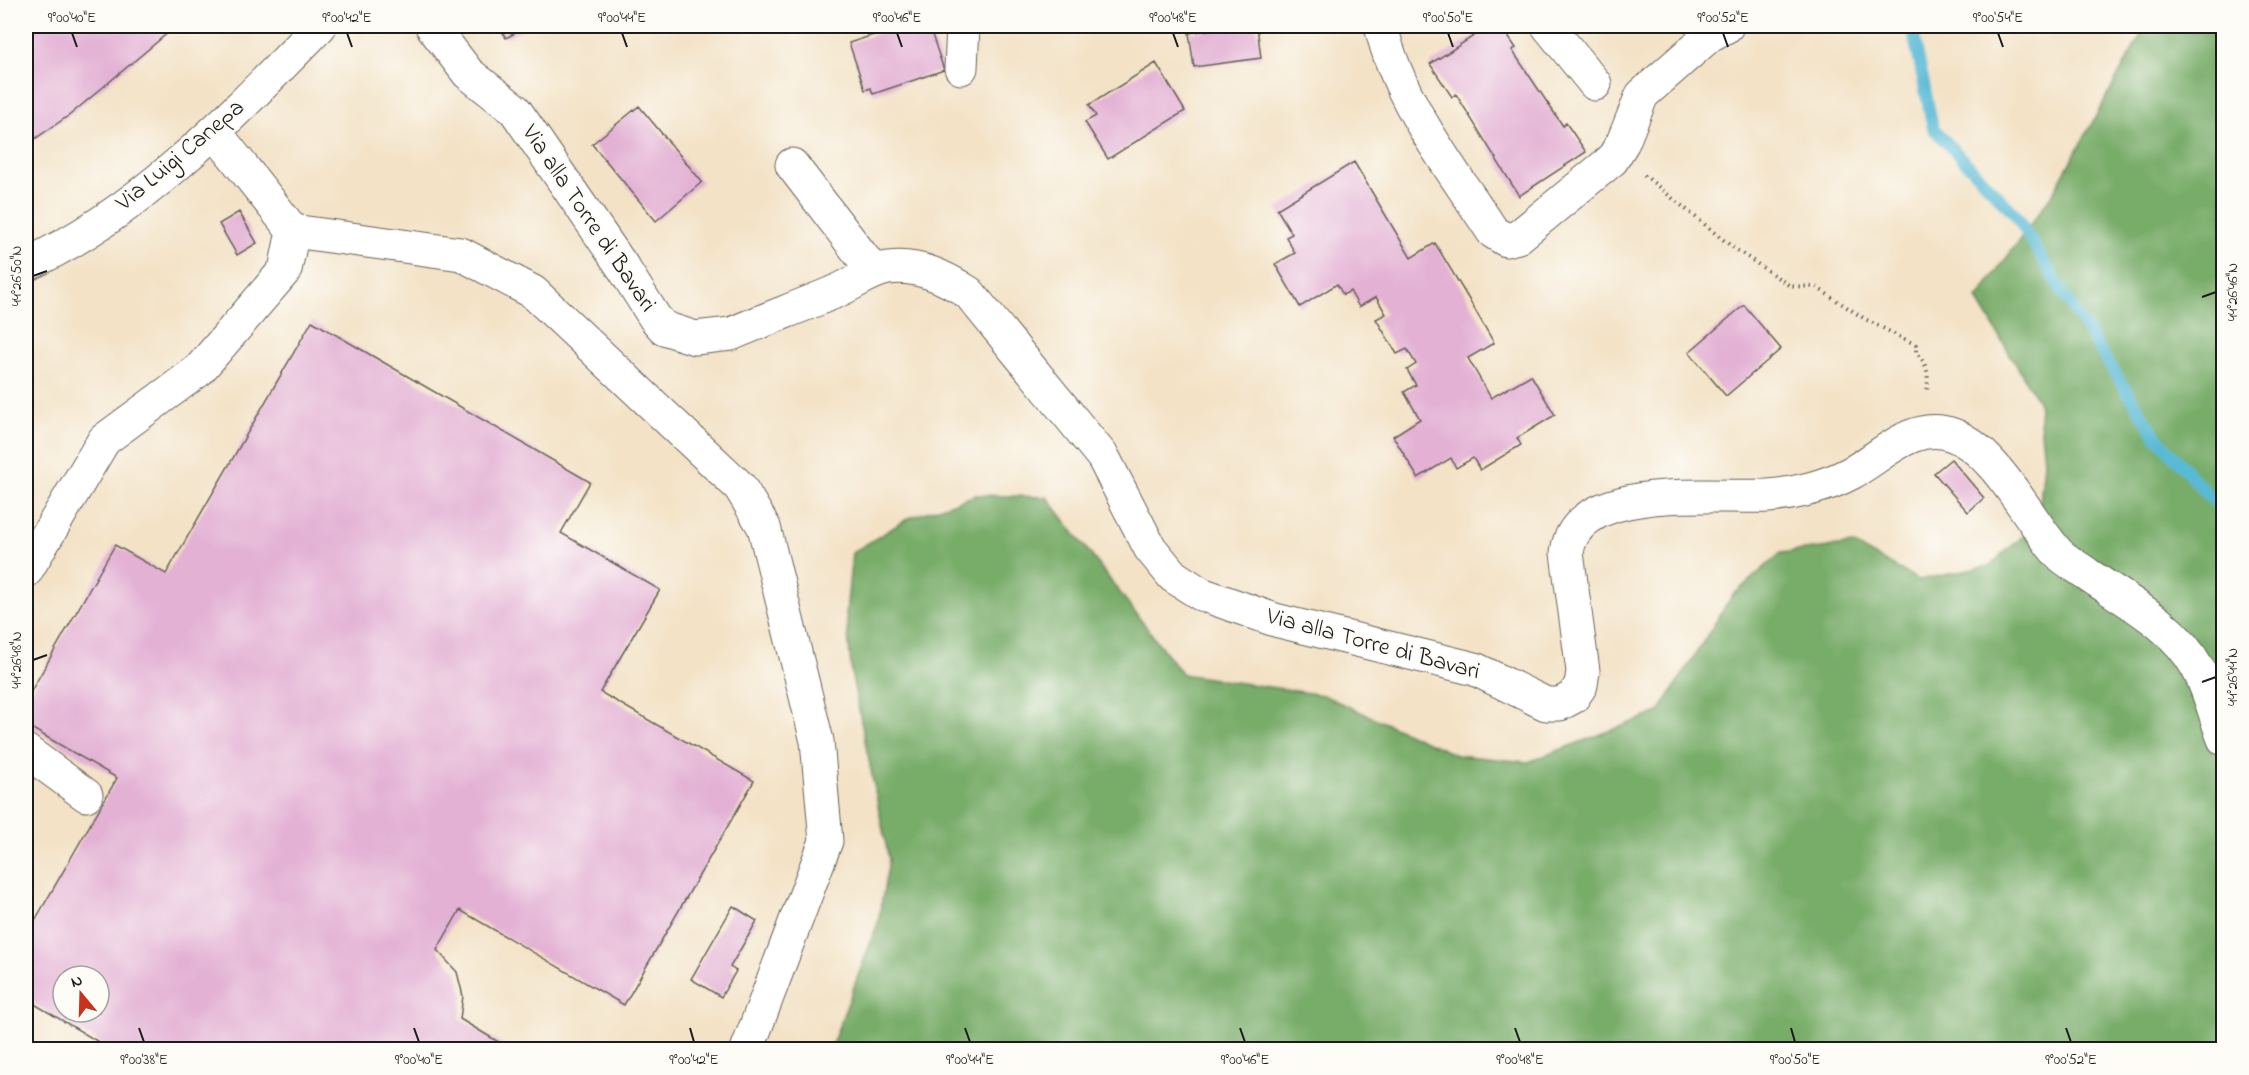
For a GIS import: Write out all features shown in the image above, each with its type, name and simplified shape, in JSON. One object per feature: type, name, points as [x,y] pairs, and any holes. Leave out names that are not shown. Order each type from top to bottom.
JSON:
[{"type":"street","name":"Via Luigi Canepa","points":[[26,265],[49,254],[118,211],[215,132],[320,26]]},
{"type":"street","name":"Via alla Torre di Bavari","points":[[432,26],[468,73],[515,110],[624,268],[655,318],[664,327],[695,338],[731,334],[838,290],[874,272],[889,268],[914,269],[944,276],[969,293],[1103,457],[1150,548],[1173,576],[1201,594],[1275,620],[1475,669],[1546,704],[1560,704],[1573,697],[1581,685],[1583,671],[1567,553],[1568,540],[1582,522],[1608,508],[1662,496],[1769,496],[1809,489],[1851,474],[1882,451],[1909,437],[1923,433],[1953,435]]},
{"type":"street","points":[[961,68],[963,26]]},
{"type":"street","points":[[1381,26],[1388,57],[1409,104],[1493,232],[1506,240],[1518,237],[1612,160],[1623,142],[1642,94],[1714,29]]},
{"type":"street","points":[[1548,26],[1595,84]]},
{"type":"street","points":[[215,132],[293,231],[462,254],[533,292],[740,487],[764,527],[817,741],[826,841],[747,1050]]},
{"type":"street","points":[[792,165],[874,272]]},
{"type":"street","points":[[26,571],[104,440],[199,370],[285,270],[293,231]]},
{"type":"street","points":[[1953,435],[1993,465],[2059,554],[2169,630],[2197,667],[2223,739]]},
{"type":"street","points":[[26,751],[86,795]]},
{"type":"path","points":[[1642,173],[1731,246],[1790,286],[1816,287],[1865,319],[1916,345],[1916,353],[1924,360],[1929,373],[1927,399],[1953,435]]},
{"type":"green space","points":[[2146,26],[2223,26],[2223,1049],[830,1050],[878,923],[889,860],[852,676],[846,614],[852,553],[909,518],[976,495],[1047,497],[1182,674],[1323,695],[1456,755],[1528,762],[1659,712],[1732,596],[1781,553],[1853,544],[1919,580],[1989,566],[2038,523],[2044,462],[2038,401],[1977,299],[2053,193]]},
{"type":"building","points":[[26,26],[176,26],[71,114],[26,145]]},
{"type":"building","points":[[499,26],[528,26],[506,38]]},
{"type":"building","points":[[901,26],[929,26],[944,70],[873,94],[871,88],[865,90],[849,43]]},
{"type":"building","points":[[1208,26],[1257,26],[1261,58],[1194,67],[1189,33],[1209,30]]},
{"type":"building","points":[[1489,26],[1501,26],[1516,48],[1512,50],[1563,126],[1566,123],[1586,152],[1519,196],[1456,94],[1452,97],[1430,64]]},
{"type":"building","points":[[1156,63],[1185,111],[1108,159],[1085,122],[1096,116],[1089,105]]},
{"type":"building","points":[[639,106],[702,182],[656,221],[592,144]]},
{"type":"building","points":[[1354,162],[1411,258],[1435,243],[1471,303],[1494,343],[1468,358],[1491,398],[1531,375],[1555,415],[1517,438],[1521,445],[1480,470],[1473,458],[1456,468],[1451,458],[1418,478],[1393,436],[1420,419],[1404,392],[1416,385],[1407,370],[1416,364],[1407,349],[1397,354],[1376,319],[1386,314],[1376,297],[1359,307],[1350,291],[1343,295],[1337,284],[1300,307],[1275,264],[1295,253],[1286,237],[1292,234],[1277,209]]},
{"type":"building","points":[[239,212],[257,243],[237,255],[219,224]]},
{"type":"building","points":[[1744,305],[1781,349],[1726,396],[1689,352]]},
{"type":"building","points":[[312,321],[590,482],[561,533],[660,590],[600,692],[754,781],[624,1005],[460,910],[437,950],[457,972],[463,996],[460,1019],[512,1050],[112,1050],[68,1024],[111,1024],[111,964],[51,964],[51,1014],[26,999],[26,936],[117,778],[26,725],[26,700],[115,545],[166,574]]},
{"type":"building","points":[[1951,459],[1984,498],[1968,512],[1934,473]]},
{"type":"building","points":[[733,906],[757,921],[730,967],[736,971],[721,997],[691,979]]},
{"type":"building","points":[[26,1013],[30,1014],[27,1045],[26,1045]]},
{"type":"waterway","points":[[1912,26],[1933,128],[2015,214],[2068,301],[2156,436],[2224,513]]}]
